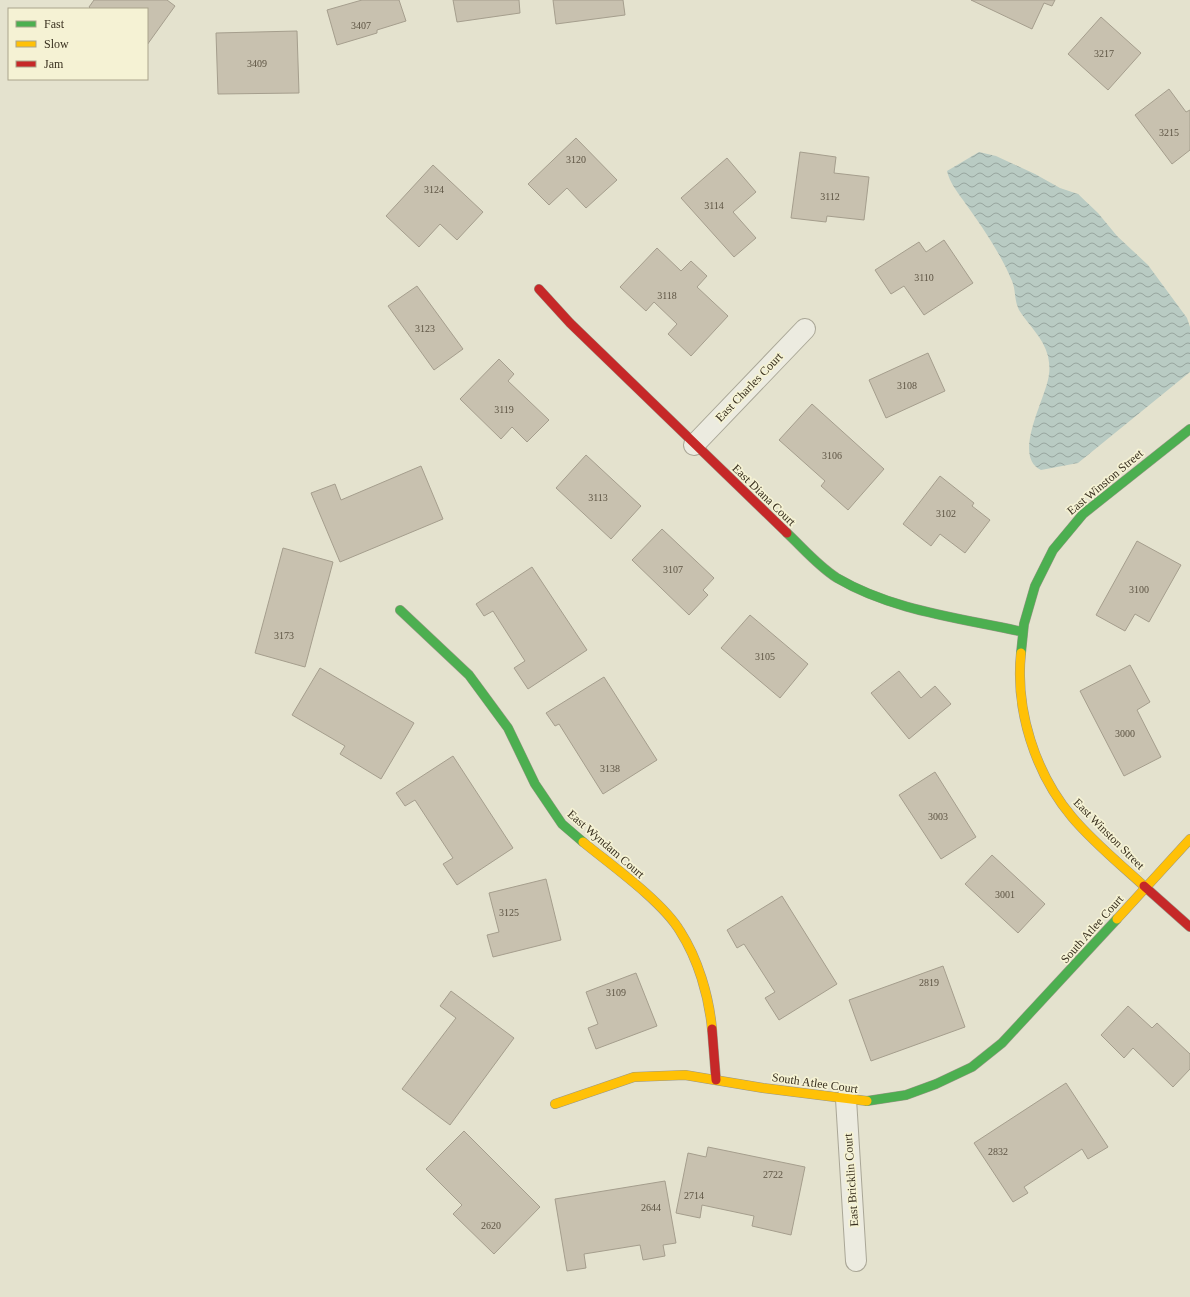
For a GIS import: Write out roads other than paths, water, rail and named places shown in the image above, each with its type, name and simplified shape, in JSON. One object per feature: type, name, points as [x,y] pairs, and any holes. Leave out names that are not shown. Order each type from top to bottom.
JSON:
[{"type":"street","name":"East Diana Court","points":[[539,289],[570,323],[694,445],[815,560],[836,577],[855,588],[896,604],[1023,632]]},
{"type":"street","name":"East Charles Court","points":[[694,445],[805,329]]},
{"type":"street","name":"East Winston Street","points":[[1190,429],[1079,517],[1062,538],[1043,568],[1031,598],[1023,632],[1019,684],[1022,711],[1030,740],[1040,768],[1054,793],[1070,815],[1190,927]]},
{"type":"street","name":"East Wyndam Court","points":[[400,610],[469,675],[508,728],[535,784],[562,824],[658,904],[680,930],[697,965],[710,1008],[716,1080]]},
{"type":"street","name":"South Atlee Court","points":[[556,1104],[634,1077],[685,1075],[864,1102],[906,1095],[936,1084],[972,1067],[1002,1043],[1190,839]]},
{"type":"street","name":"East Bricklin Court","points":[[846,1099],[856,1261]]},
{"type":"water","points":[[979,152],[996,156],[1035,174],[1060,188],[1078,194],[1098,213],[1117,236],[1148,265],[1187,318],[1190,327],[1190,372],[1078,463],[1041,470],[1033,463],[1029,452],[1033,425],[1049,374],[1046,349],[1019,310],[1016,303],[1013,284],[996,249],[954,186],[947,171]]}]
